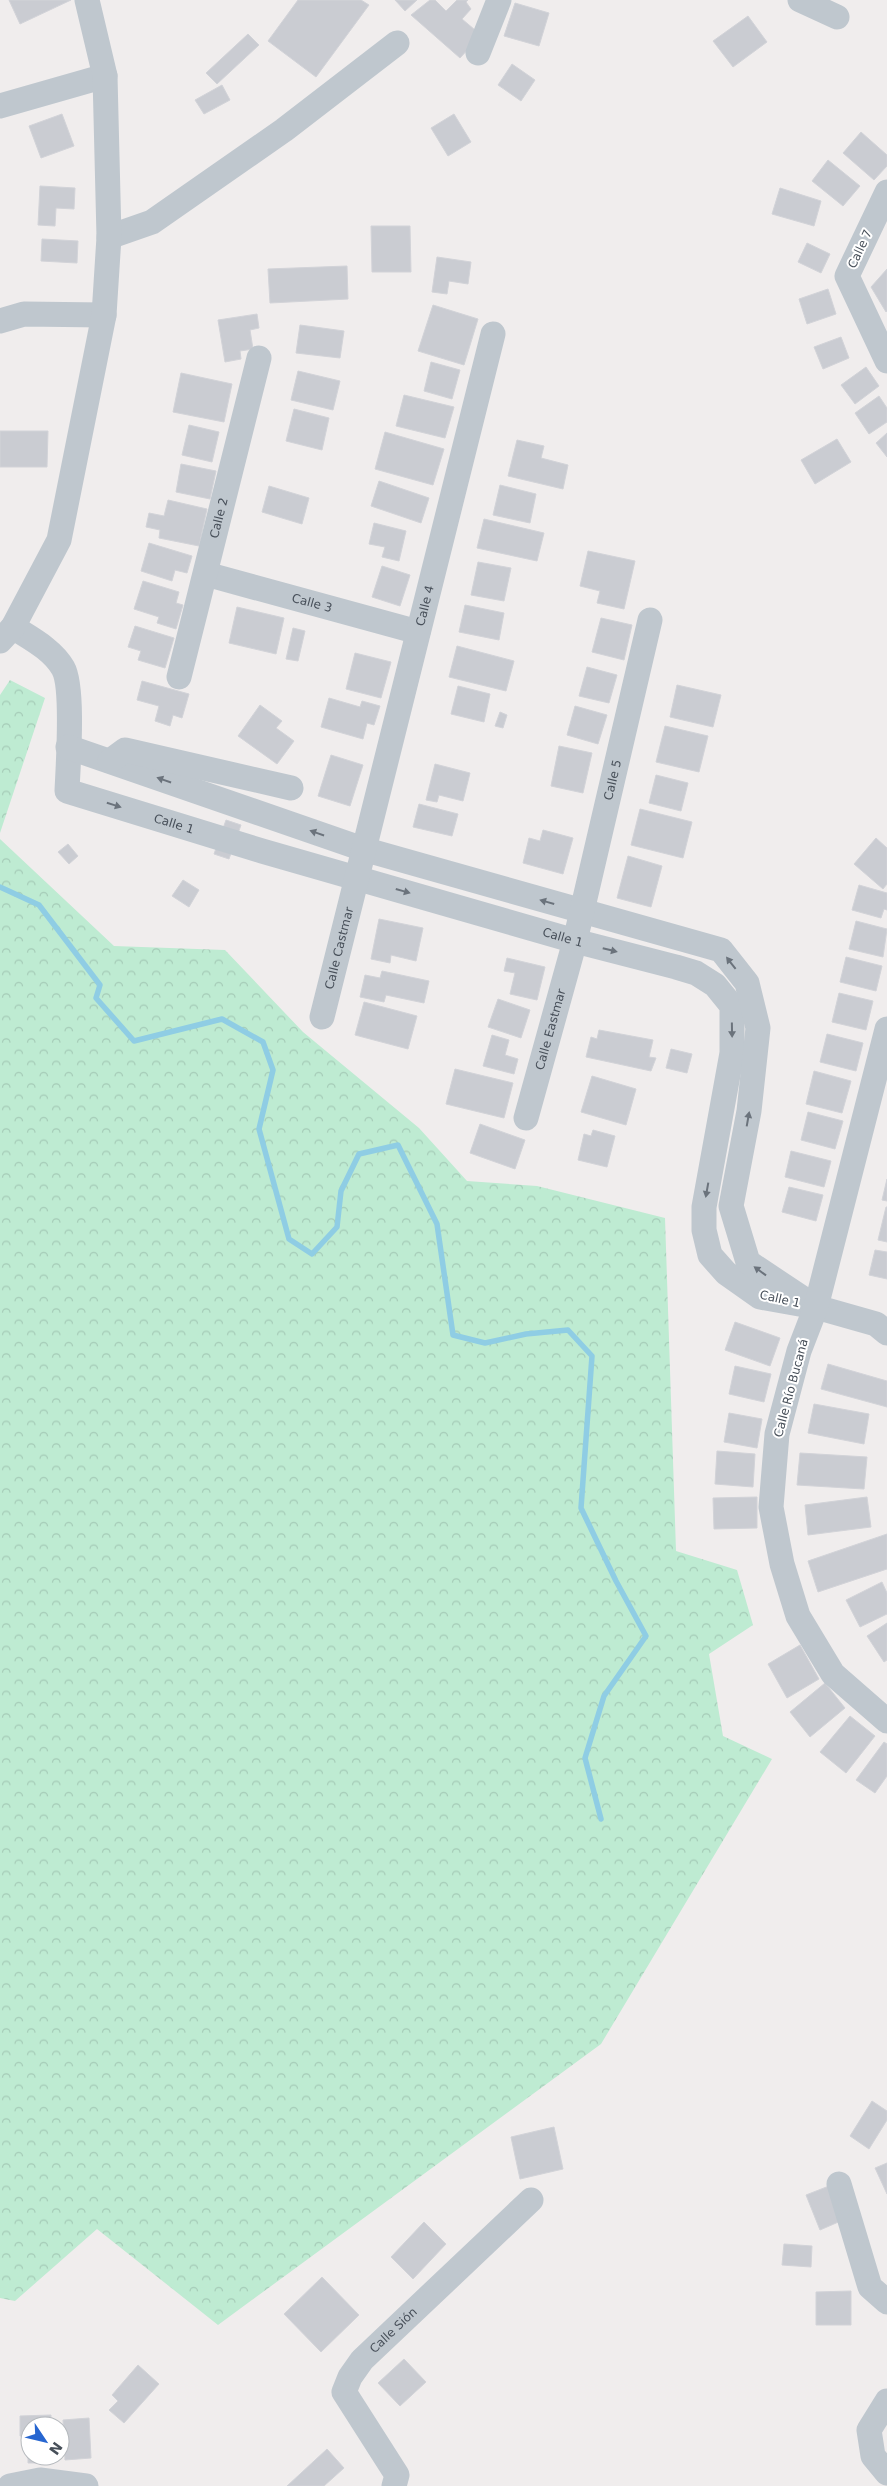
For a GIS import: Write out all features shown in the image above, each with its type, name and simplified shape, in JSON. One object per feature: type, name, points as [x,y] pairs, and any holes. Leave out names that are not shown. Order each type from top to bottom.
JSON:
[{"type":"street","points":[[6,634],[59,540],[104,315],[108,237],[105,76],[87,0]]},
{"type":"street","points":[[478,53],[499,0]]},
{"type":"street","points":[[800,0],[836,17]]},
{"type":"street","points":[[108,237],[152,222],[284,130],[397,43]]},
{"type":"street","points":[[0,106],[105,76]]},
{"type":"street","name":"Calle 7","points":[[887,192],[847,276],[887,361]]},
{"type":"street","points":[[0,321],[24,314],[104,315]]},
{"type":"street","name":"Calle 4","points":[[356,877],[493,334]]},
{"type":"street","name":"Calle 2","points":[[179,677],[259,358]]},
{"type":"street","name":"Calle 3","points":[[206,574],[418,632]]},
{"type":"street","name":"Calle 5","points":[[575,941],[650,620]]},
{"type":"street","name":"Calle 1","points":[[6,634],[50,651],[64,669],[69,702],[67,791],[262,852],[356,877],[575,941],[696,973],[715,985],[732,1006],[732,1053],[704,1207],[704,1230],[710,1255],[726,1273],[760,1297],[816,1307],[876,1324],[887,1333]]},
{"type":"street","name":"Calle 1","points":[[68,747],[363,850],[721,950],[747,983],[758,1028],[749,1111],[731,1206],[748,1262],[816,1307]]},
{"type":"street","points":[[110,761],[125,750],[291,788]]},
{"type":"street","name":"Calle Castmar","points":[[322,1017],[356,877]]},
{"type":"street","name":"Calle Eastmar","points":[[526,1118],[575,941]]},
{"type":"street","name":"Calle Río Bucaná","points":[[887,1029],[816,1307],[799,1351],[777,1434],[771,1507],[782,1564],[798,1616],[833,1674],[887,1721]]},
{"type":"street","points":[[839,2184],[870,2287],[887,2302]]},
{"type":"street","name":"Calle Sión","points":[[394,2486],[397,2474],[344,2392],[350,2377],[362,2360],[531,2200]]},
{"type":"street","points":[[887,2401],[876,2415],[868,2430],[873,2456],[887,2473]]},
{"type":"street","points":[[10,2486],[40,2480],[86,2486]]},
{"type":"green space","points":[[10,680],[45,698],[0,833],[0,695]]},
{"type":"green space","points":[[0,839],[114,946],[225,950],[303,1032],[419,1128],[467,1181],[537,1186],[665,1218],[676,1551],[737,1570],[753,1625],[709,1654],[723,1736],[772,1759],[601,2044],[218,2325],[97,2229],[15,2301],[0,2298]]},
{"type":"building","points":[[9,0],[71,0],[20,24]]},
{"type":"building","points":[[298,0],[361,0],[369,5],[316,77],[268,41]]},
{"type":"building","points":[[395,0],[417,0],[405,11]]},
{"type":"building","points":[[430,0],[435,0],[446,11],[457,0],[468,0],[466,2],[471,9],[462,19],[481,35],[460,58],[411,15]]},
{"type":"building","points":[[515,3],[549,13],[539,46],[504,36]]},
{"type":"building","points":[[748,16],[767,42],[733,67],[713,41]]},
{"type":"building","points":[[248,34],[259,45],[217,84],[206,73]]},
{"type":"building","points":[[512,64],[535,80],[521,101],[498,85]]},
{"type":"building","points":[[222,85],[230,100],[204,114],[195,100]]},
{"type":"building","points":[[62,114],[74,146],[41,158],[29,126]]},
{"type":"building","points":[[454,114],[471,142],[448,156],[431,128]]},
{"type":"building","points":[[861,132],[887,155],[887,166],[874,180],[843,153]]},
{"type":"building","points":[[828,160],[860,186],[843,206],[812,181]]},
{"type":"building","points":[[40,186],[75,188],[74,209],[56,208],[55,226],[38,225]]},
{"type":"building","points":[[780,188],[821,201],[814,226],[772,214]]},
{"type":"building","points":[[371,226],[410,226],[411,272],[372,272]]},
{"type":"building","points":[[42,239],[78,241],[77,263],[41,261]]},
{"type":"building","points":[[807,243],[830,254],[821,273],[798,262]]},
{"type":"building","points":[[437,257],[471,262],[468,284],[449,281],[447,294],[432,292]]},
{"type":"building","points":[[347,266],[348,299],[270,303],[268,269]]},
{"type":"building","points":[[887,269],[887,311],[886,312],[871,287]]},
{"type":"building","points":[[828,289],[836,314],[807,324],[799,299]]},
{"type":"building","points":[[433,305],[478,319],[464,365],[418,351]]},
{"type":"building","points":[[257,314],[259,328],[250,330],[253,349],[240,351],[241,359],[225,362],[218,320]]},
{"type":"building","points":[[300,325],[344,331],[340,358],[296,353]]},
{"type":"building","points":[[841,337],[849,358],[823,369],[814,347]]},
{"type":"building","points":[[431,362],[460,370],[452,399],[424,391]]},
{"type":"building","points":[[866,367],[879,386],[855,404],[841,385]]},
{"type":"building","points":[[298,371],[340,381],[333,410],[291,400]]},
{"type":"building","points":[[181,373],[232,384],[224,422],[173,412]]},
{"type":"building","points":[[404,395],[454,407],[445,438],[396,426]]},
{"type":"building","points":[[879,396],[887,408],[887,422],[869,434],[855,413]]},
{"type":"building","points":[[294,409],[329,418],[322,450],[286,441]]},
{"type":"building","points":[[189,425],[219,432],[212,462],[182,455]]},
{"type":"building","points":[[0,431],[48,431],[47,467],[0,467]]},
{"type":"building","points":[[385,432],[444,449],[433,485],[375,469]]},
{"type":"building","points":[[887,433],[887,457],[876,443]]},
{"type":"building","points":[[837,439],[851,462],[815,484],[801,460]]},
{"type":"building","points":[[517,440],[544,446],[541,458],[568,465],[563,489],[508,476]]},
{"type":"building","points":[[181,464],[216,471],[210,499],[176,492]]},
{"type":"building","points":[[379,481],[429,498],[421,523],[371,506]]},
{"type":"building","points":[[500,485],[536,494],[530,523],[493,515]]},
{"type":"building","points":[[269,486],[309,498],[302,524],[262,512]]},
{"type":"building","points":[[168,500],[207,509],[199,546],[159,538],[160,530],[146,527],[149,513],[164,516]]},
{"type":"building","points":[[484,519],[544,533],[537,561],[477,548]]},
{"type":"building","points":[[374,523],[406,531],[399,561],[382,557],[385,547],[369,544]]},
{"type":"building","points":[[149,543],[192,556],[187,573],[175,570],[172,581],[141,571]]},
{"type":"building","points":[[588,551],[635,561],[624,609],[597,603],[600,591],[580,586]]},
{"type":"building","points":[[478,562],[511,568],[504,601],[471,595]]},
{"type":"building","points":[[382,566],[410,575],[400,606],[372,597]]},
{"type":"building","points":[[143,581],[179,592],[176,603],[183,605],[176,629],[157,623],[159,617],[134,609]]},
{"type":"building","points":[[465,605],[504,613],[499,640],[459,632]]},
{"type":"building","points":[[237,607],[284,618],[276,654],[229,643]]},
{"type":"building","points":[[601,618],[632,625],[624,660],[592,652]]},
{"type":"building","points":[[135,626],[174,638],[165,668],[138,660],[141,651],[128,647]]},
{"type":"building","points":[[293,628],[305,631],[298,661],[286,659]]},
{"type":"building","points":[[457,646],[514,661],[506,691],[449,677]]},
{"type":"building","points":[[355,653],[391,662],[381,698],[346,689]]},
{"type":"building","points":[[587,667],[617,675],[609,703],[579,696]]},
{"type":"building","points":[[142,681],[189,694],[182,718],[173,715],[170,726],[155,721],[159,706],[137,700]]},
{"type":"building","points":[[677,685],[721,695],[713,727],[670,717]]},
{"type":"building","points":[[458,686],[490,694],[484,722],[451,714]]},
{"type":"building","points":[[329,698],[360,707],[362,701],[380,706],[374,725],[367,723],[363,739],[321,727]]},
{"type":"building","points":[[260,705],[282,721],[276,728],[294,741],[277,764],[238,736]]},
{"type":"building","points":[[575,706],[607,715],[598,744],[567,735]]},
{"type":"building","points":[[500,712],[507,715],[503,728],[495,726]]},
{"type":"building","points":[[665,726],[708,736],[699,772],[656,762]]},
{"type":"building","points":[[559,746],[592,753],[583,793],[551,786]]},
{"type":"building","points":[[331,755],[363,765],[350,806],[318,796]]},
{"type":"building","points":[[435,764],[470,773],[463,801],[439,795],[437,802],[426,800]]},
{"type":"building","points":[[656,775],[688,783],[681,811],[649,803]]},
{"type":"building","points":[[419,804],[458,814],[452,836],[413,827]]},
{"type":"building","points":[[640,809],[692,822],[683,858],[631,845]]},
{"type":"building","points":[[226,820],[241,825],[229,859],[214,854]]},
{"type":"building","points":[[543,830],[573,838],[563,874],[523,863],[529,838],[540,841]]},
{"type":"building","points":[[876,838],[887,848],[887,884],[883,889],[854,864]]},
{"type":"building","points":[[68,844],[78,856],[69,864],[58,852]]},
{"type":"building","points":[[628,856],[662,866],[651,907],[617,898]]},
{"type":"building","points":[[183,880],[199,890],[189,907],[172,896]]},
{"type":"building","points":[[859,885],[887,893],[887,910],[884,909],[881,918],[852,910]]},
{"type":"building","points":[[379,919],[423,928],[416,961],[391,955],[390,963],[371,959]]},
{"type":"building","points":[[856,921],[887,929],[883,957],[849,949]]},
{"type":"building","points":[[846,957],[882,966],[876,991],[840,982]]},
{"type":"building","points":[[507,958],[545,967],[537,1000],[510,994],[515,973],[504,971]]},
{"type":"building","points":[[382,971],[429,981],[424,1003],[386,995],[384,1002],[360,997],[365,975],[380,978]]},
{"type":"building","points":[[839,993],[873,1001],[866,1030],[832,1022]]},
{"type":"building","points":[[498,999],[530,1010],[521,1038],[488,1027]]},
{"type":"building","points":[[364,1002],[417,1016],[408,1049],[355,1035]]},
{"type":"building","points":[[599,1030],[653,1040],[649,1057],[656,1058],[651,1071],[586,1057],[591,1037],[597,1039]]},
{"type":"building","points":[[827,1034],[863,1043],[856,1071],[820,1062]]},
{"type":"building","points":[[492,1035],[509,1040],[505,1055],[518,1059],[514,1074],[483,1066]]},
{"type":"building","points":[[671,1049],[692,1054],[687,1073],[666,1068]]},
{"type":"building","points":[[455,1069],[513,1083],[504,1118],[446,1104]]},
{"type":"building","points":[[814,1071],[851,1081],[842,1113],[806,1104]]},
{"type":"building","points":[[592,1076],[636,1089],[626,1125],[581,1112]]},
{"type":"building","points":[[808,1112],[843,1121],[835,1149],[801,1140]]},
{"type":"building","points":[[480,1124],[525,1140],[515,1169],[470,1153]]},
{"type":"building","points":[[593,1130],[615,1136],[607,1167],[578,1160],[584,1134],[591,1136]]},
{"type":"building","points":[[791,1151],[831,1161],[824,1187],[785,1177]]},
{"type":"building","points":[[887,1179],[887,1201],[882,1200]]},
{"type":"building","points":[[789,1187],[823,1195],[816,1221],[782,1212]]},
{"type":"building","points":[[887,1207],[887,1242],[878,1240]]},
{"type":"building","points":[[875,1250],[887,1252],[887,1279],[869,1275]]},
{"type":"building","points":[[735,1322],[780,1338],[770,1366],[725,1350]]},
{"type":"building","points":[[828,1364],[887,1381],[887,1407],[821,1389]]},
{"type":"building","points":[[735,1366],[771,1374],[764,1402],[729,1394]]},
{"type":"building","points":[[814,1404],[869,1414],[864,1444],[808,1433]]},
{"type":"building","points":[[729,1413],[762,1419],[757,1448],[724,1442]]},
{"type":"building","points":[[717,1451],[755,1454],[753,1487],[715,1484]]},
{"type":"building","points":[[800,1453],[867,1457],[864,1489],[797,1485]]},
{"type":"building","points":[[757,1497],[757,1528],[714,1529],[713,1498]]},
{"type":"building","points":[[867,1497],[871,1527],[808,1535],[805,1505]]},
{"type":"building","points":[[887,1534],[887,1569],[818,1592],[808,1561]]},
{"type":"building","points":[[882,1582],[887,1593],[887,1614],[860,1627],[846,1600]]},
{"type":"building","points":[[887,1623],[887,1660],[884,1662],[867,1636]]},
{"type":"building","points":[[800,1645],[819,1679],[787,1698],[768,1664]]},
{"type":"building","points":[[825,1683],[845,1708],[810,1737],[790,1712]]},
{"type":"building","points":[[850,1716],[875,1736],[846,1773],[820,1752]]},
{"type":"building","points":[[884,1742],[887,1744],[887,1776],[875,1793],[856,1780]]},
{"type":"building","points":[[872,2101],[887,2111],[887,2120],[869,2149],[850,2136]]},
{"type":"building","points":[[554,2127],[563,2169],[520,2179],[511,2137]]},
{"type":"building","points":[[887,2163],[887,2194],[875,2168]]},
{"type":"building","points":[[829,2186],[843,2220],[820,2230],[806,2195]]},
{"type":"building","points":[[424,2222],[446,2244],[413,2279],[391,2257]]},
{"type":"building","points":[[784,2244],[812,2246],[811,2267],[782,2265]]},
{"type":"building","points":[[322,2277],[359,2315],[321,2352],[284,2314]]},
{"type":"building","points":[[851,2291],[851,2325],[816,2325],[816,2292]]},
{"type":"building","points":[[404,2359],[426,2382],[400,2406],[378,2383]]},
{"type":"building","points":[[138,2365],[159,2384],[124,2423],[109,2410],[118,2401],[112,2395]]},
{"type":"building","points":[[89,2418],[91,2458],[70,2460],[70,2419]]},
{"type":"building","points":[[327,2449],[344,2468],[324,2486],[287,2486]]},
{"type":"waterway","points":[[0,887],[39,905],[100,985],[96,998],[134,1041],[222,1019],[263,1042],[273,1070],[259,1129],[289,1239],[312,1254],[337,1227],[341,1191],[359,1154],[398,1145],[437,1224],[453,1335],[485,1343],[526,1334],[568,1330],[592,1356],[581,1508],[616,1581],[646,1636],[604,1696],[585,1758],[601,1819]]}]
